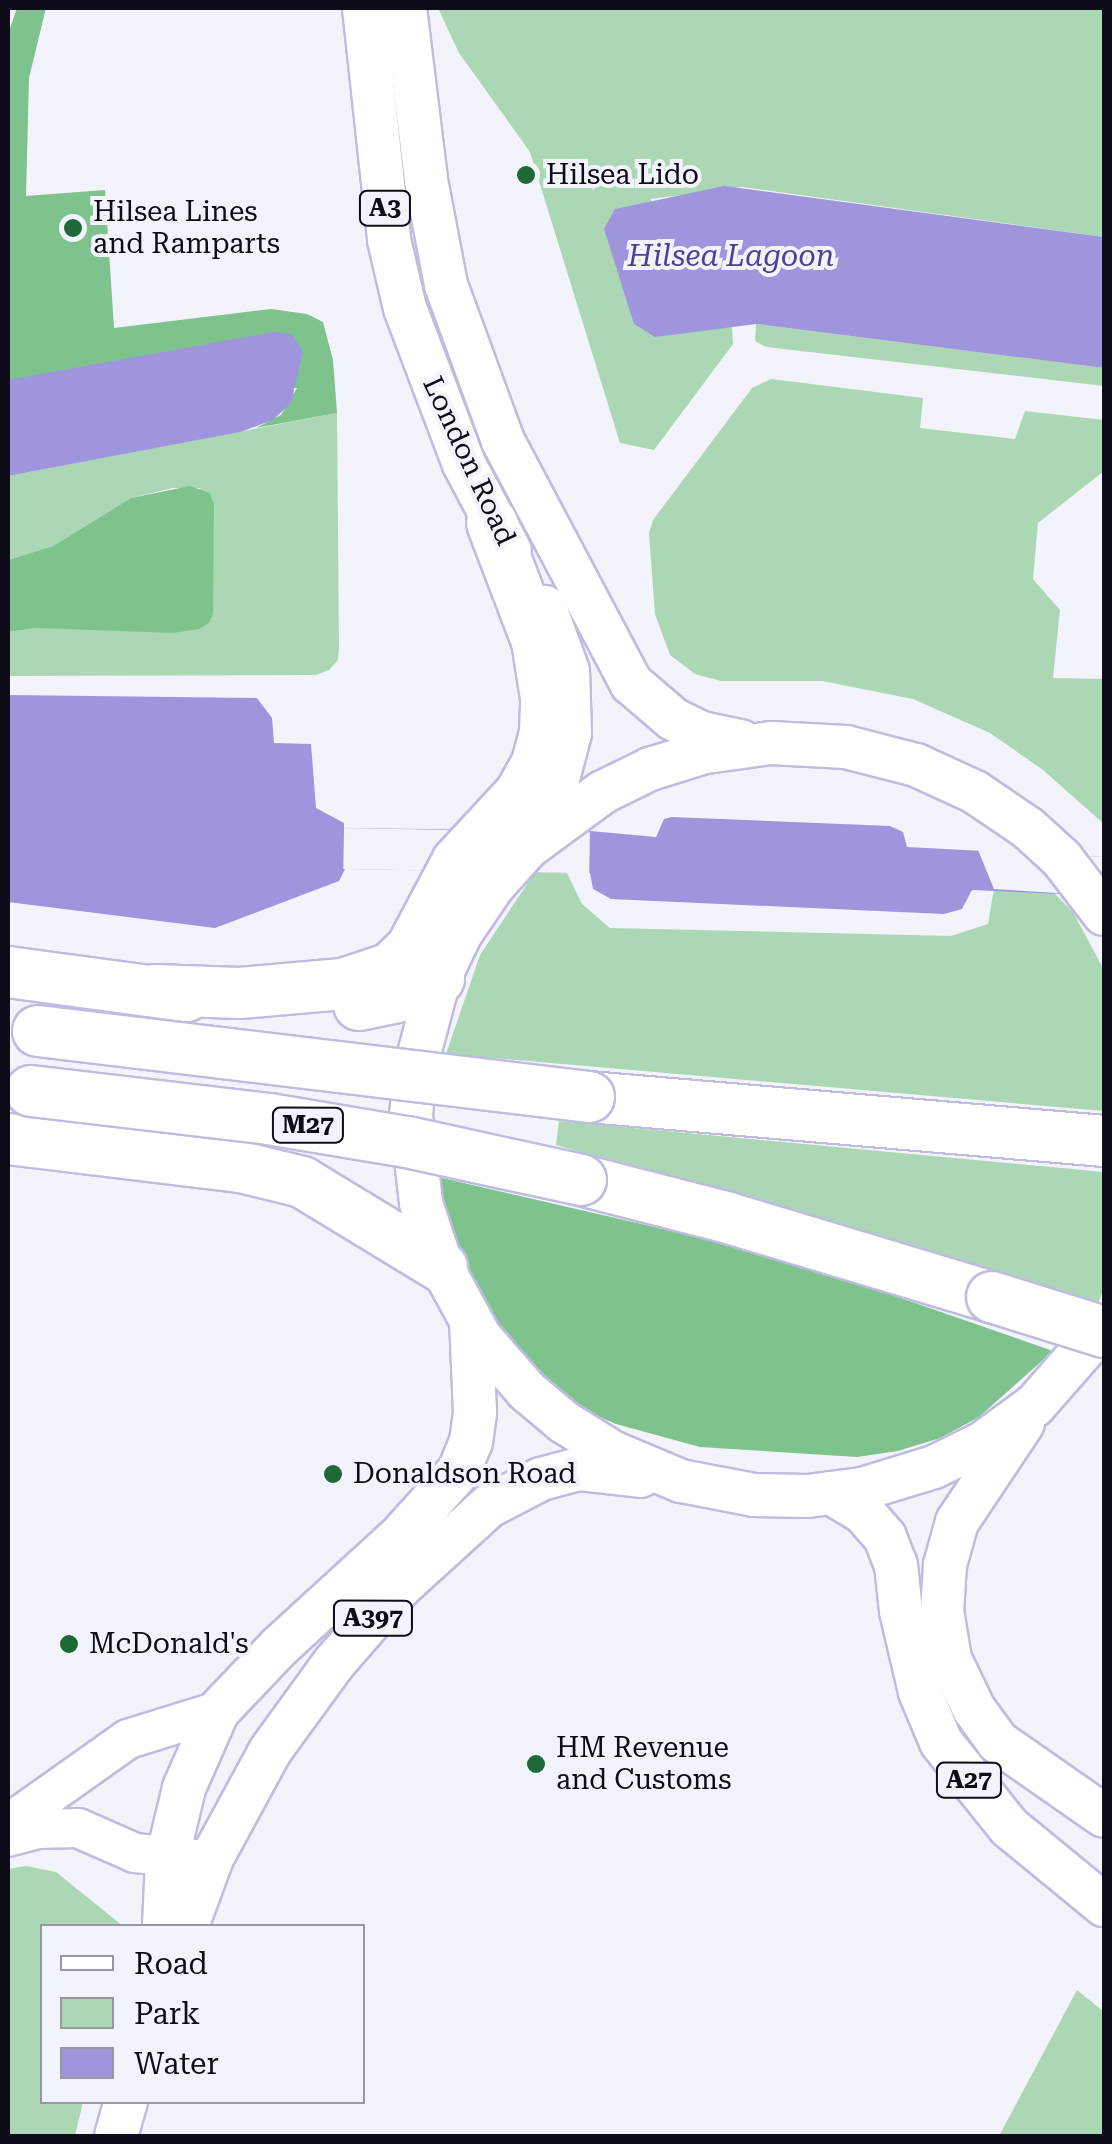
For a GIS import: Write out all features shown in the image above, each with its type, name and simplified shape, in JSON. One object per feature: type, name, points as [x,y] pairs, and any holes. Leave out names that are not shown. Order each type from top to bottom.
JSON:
[{"type":"highway","points":[[154,990],[275,992],[361,981],[391,968],[411,949],[439,889],[470,846],[537,812],[537,764],[546,698],[530,619],[492,523]]},
{"type":"highway","points":[[8,972],[154,990],[241,1007],[309,1010],[363,1005],[407,994],[438,979]]},
{"type":"highway","name":"M27","points":[[23,1029],[589,1097],[1104,1141]]},
{"type":"highway","name":"M27","points":[[19,1089],[269,1119],[407,1142],[582,1180],[725,1217],[1104,1329]]},
{"type":"highway","points":[[8,1139],[241,1167],[302,1182],[442,1268]]},
{"type":"main road","name":"London Road","points":[[364,8],[389,240],[404,308],[492,523]]},
{"type":"main road","name":"London Road","points":[[405,8],[426,180],[446,285],[504,440],[631,683],[648,702],[702,732],[771,744]]},
{"type":"main road","points":[[1104,914],[1062,859],[1028,828],[975,792],[916,765],[846,747],[771,744],[704,752],[537,812],[461,933],[438,979],[414,1069],[411,1116],[421,1203],[442,1268],[471,1322],[527,1391],[564,1422],[612,1452],[681,1481],[754,1495],[831,1493],[862,1489],[934,1467],[983,1443],[1035,1406],[1104,1329]]},
{"type":"main road","name":"A397","points":[[164,1924],[167,1859],[184,1788],[218,1711],[280,1646],[400,1536],[458,1470],[471,1442],[475,1412],[471,1322]]},
{"type":"main road","name":"A27","points":[[1035,1406],[957,1522],[945,1565],[922,1611],[920,1692],[941,1742],[1008,1828],[1104,1904]]},
{"type":"main road","name":"A397","points":[[188,1924],[212,1858],[270,1751],[334,1663],[401,1586],[490,1506],[542,1479],[578,1469],[681,1481]]},
{"type":"main road","name":"A27","points":[[831,1493],[875,1525],[886,1538],[896,1566],[974,1709],[998,1742],[1104,1816]]},
{"type":"main road","points":[[116,2136],[125,2104]]},
{"type":"street","points":[[8,1824],[128,1739],[218,1711]]},
{"type":"street","points":[[8,1837],[37,1828],[78,1828],[136,1853],[167,1859],[212,1858]]},
{"type":"green space","points":[[17,8],[46,8],[29,78],[26,196],[105,190],[114,328],[271,309],[307,314],[323,322],[333,360],[337,413],[256,428],[281,415],[297,388],[8,380],[8,34]]},
{"type":"green space","points":[[438,8],[1104,8],[1104,237],[743,187],[651,199],[655,337],[732,325],[733,344],[654,450],[620,443],[530,152],[459,53]]},
{"type":"green space","points":[[756,324],[1104,368],[1104,386],[766,347],[755,341]]},
{"type":"green space","points":[[771,379],[923,398],[920,428],[1015,439],[1025,411],[1104,420],[1104,471],[1038,523],[1033,579],[1060,610],[1053,678],[1104,679],[1104,824],[1043,770],[990,733],[913,699],[822,681],[721,681],[695,674],[670,655],[655,614],[649,533],[653,520],[752,388]]},
{"type":"green space","points":[[337,413],[339,648],[338,660],[329,670],[316,675],[8,676],[8,632],[37,628],[201,488],[173,488],[131,498],[53,546],[8,560],[8,476]]},
{"type":"green space","points":[[190,486],[210,493],[214,504],[213,614],[209,623],[199,629],[173,633],[37,628],[8,632],[8,560],[53,546],[131,498]]},
{"type":"green space","points":[[535,872],[567,873],[582,904],[610,928],[951,936],[988,924],[994,889],[1054,893],[1073,912],[1104,970],[1104,1111],[446,1054],[480,955]]},
{"type":"green space","points":[[559,1121],[1104,1172],[1104,1287],[1097,1307],[556,1145]]},
{"type":"green space","points":[[438,1177],[780,1256],[1053,1351],[979,1417],[940,1438],[898,1451],[857,1457],[700,1447],[616,1424],[584,1410],[522,1366],[466,1279]]},
{"type":"green space","points":[[26,1866],[56,1872],[121,1924],[40,1924],[40,2104],[83,2104],[75,2136],[8,2136],[8,1869]]},
{"type":"green space","points":[[1077,1990],[1104,2012],[1104,2136],[999,2136]]},
{"type":"water","name":"Hilsea Lagoon","points":[[724,186],[1104,237],[1104,368],[756,324],[655,337],[634,324],[604,229],[615,209]]},
{"type":"water","points":[[274,332],[291,334],[303,351],[291,403],[273,420],[240,432],[8,476],[8,380]]},
{"type":"water","points":[[8,695],[257,698],[272,718],[274,743],[311,744],[316,808],[344,823],[344,828],[590,831],[656,837],[664,819],[672,817],[890,826],[903,832],[907,847],[1104,857],[1104,896],[972,890],[962,909],[944,914],[611,899],[593,889],[590,873],[345,869],[339,881],[215,928],[8,902]]},
{"type":"pier","points":[[344,828],[590,832],[589,873],[343,869]]},
{"type":"pier","points":[[978,850],[1104,857],[1104,896],[994,889]]},
{"type":"place","name":"Hilsea Lido","points":[[526,175]]},
{"type":"place","name":"Hilsea Lines and Ramparts","points":[[73,228]]},
{"type":"place","name":"Donaldson Road","points":[[333,1474]]},
{"type":"place","name":"McDonald's","points":[[69,1644]]},
{"type":"place","name":"HM Revenue and Customs","points":[[536,1764]]}]
